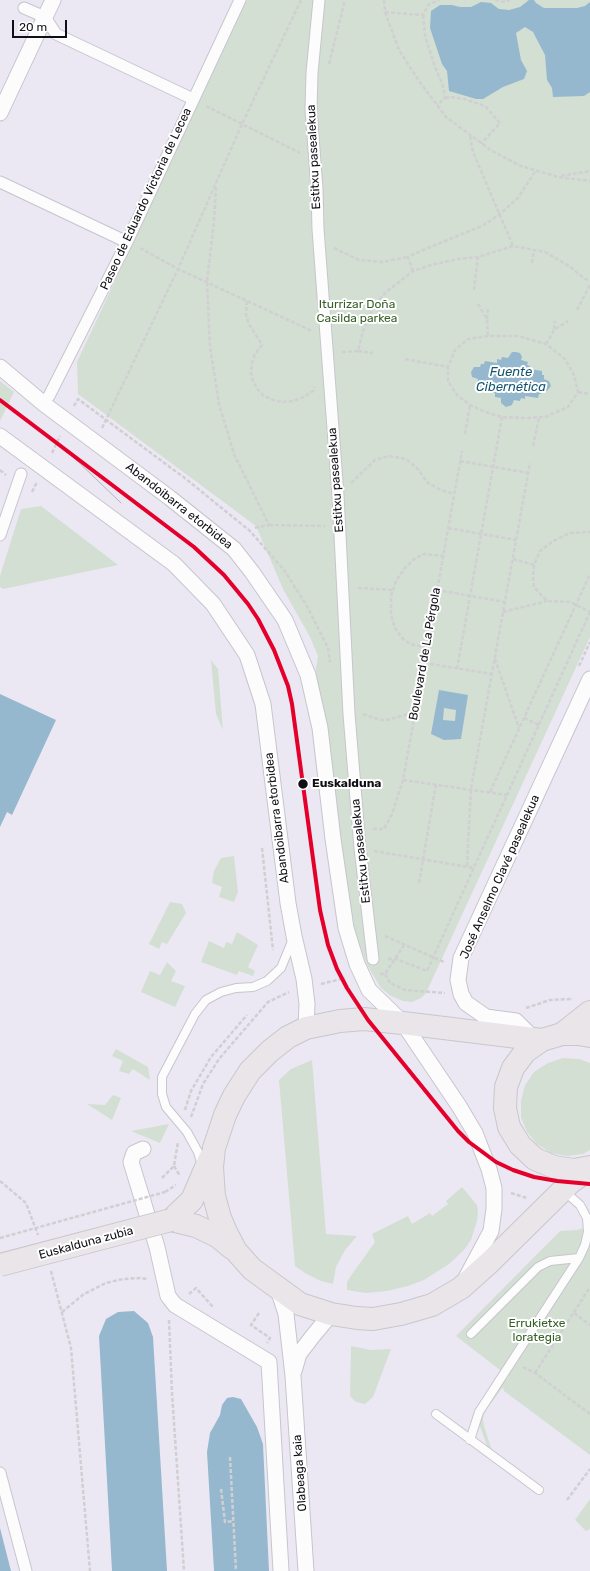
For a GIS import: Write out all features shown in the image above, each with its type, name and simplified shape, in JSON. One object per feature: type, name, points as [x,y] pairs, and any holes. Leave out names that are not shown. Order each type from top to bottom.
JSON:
[{"type":"main road","points":[[590,1012],[525,1052],[513,1068],[506,1087],[504,1108],[509,1127],[520,1145],[535,1158],[554,1167],[574,1170],[590,1168]]},
{"type":"main road","points":[[172,1220],[192,1200],[214,1148],[224,1115],[250,1071],[270,1050],[288,1037],[306,1028],[340,1021],[364,1019],[546,1038],[578,1034],[590,1036]]},
{"type":"main road","points":[[214,1148],[212,1167],[214,1196],[226,1232],[236,1251],[252,1269],[300,1304],[331,1314],[373,1319],[401,1314],[432,1305],[461,1288],[490,1262],[571,1182],[590,1168]]},
{"type":"main road","name":"Euskalduna zubia","points":[[0,1265],[172,1220],[196,1226],[217,1236],[236,1251]]},
{"type":"street","points":[[0,113],[53,0]]},
{"type":"street","name":"Paseo de Eduardo Victoria de Lecea","points":[[49,396],[127,242],[240,0]]},
{"type":"street","name":"Estitxu pasealekua","points":[[319,0],[312,73],[311,110],[317,189],[318,229],[338,495],[349,714],[358,829],[373,959]]},
{"type":"street","points":[[24,8],[45,17],[56,34],[193,99]]},
{"type":"street","points":[[0,182],[127,242]]},
{"type":"street","name":"Abandoibarra etorbidea","points":[[0,367],[44,404],[170,498],[234,549],[286,620],[308,675],[320,728],[333,839],[346,928],[357,964],[369,990],[403,1023],[459,1106],[475,1133],[489,1169],[494,1188],[494,1209],[491,1231],[461,1288]]},
{"type":"street","name":"Abandoibarra etorbidea","points":[[0,436],[174,564],[213,604],[247,655],[264,704],[288,903],[304,979],[307,1004],[306,1028]]},
{"type":"street","points":[[0,535],[21,474]]},
{"type":"street","name":"José Anselmo Clavé pasealekua","points":[[546,1038],[516,1021],[486,1017],[466,1003],[461,994],[458,980],[461,958],[590,680]]},
{"type":"street","points":[[143,1149],[134,1153],[131,1162],[157,1247],[168,1296],[175,1305],[268,1362],[281,1571]]},
{"type":"street","name":"Olabeaga kaia","points":[[278,1289],[286,1314],[293,1376],[306,1571]]},
{"type":"street","name":"Olabeaga kaia","points":[[293,1376],[299,1354],[331,1314]]},
{"type":"street","points":[[0,1473],[26,1571]]},
{"type":"lane","points":[[203,1176],[202,1165],[198,1152],[187,1132],[166,1107],[162,1094],[162,1077],[195,1014],[206,1000],[221,992],[236,988],[253,987],[267,981],[281,968],[285,962],[294,936]]},
{"type":"lane","points":[[470,1440],[479,1412],[579,1258],[585,1245],[588,1232],[587,1218],[580,1205],[563,1190]]},
{"type":"lane","points":[[471,1334],[538,1267],[550,1261],[579,1258]]},
{"type":"lane","points":[[436,1414],[539,1490]]},
{"type":"path","points":[[100,432],[178,269],[242,124],[301,0]]},
{"type":"path","points":[[312,73],[323,73],[328,67],[345,0]]},
{"type":"path","points":[[384,0],[385,12],[399,50],[418,82],[446,117],[481,144],[521,166],[558,177],[590,181]]},
{"type":"path","points":[[439,0],[428,5],[423,15],[425,36],[435,67],[444,86],[445,98]]},
{"type":"path","points":[[495,0],[505,2],[510,0]]},
{"type":"path","points":[[385,12],[423,15]]},
{"type":"path","points":[[437,105],[445,98],[450,96],[485,106],[500,123],[481,144]]},
{"type":"path","points":[[193,99],[314,160]]},
{"type":"path","points":[[470,136],[473,152],[513,246]]},
{"type":"path","points":[[318,229],[334,248],[359,260],[382,262],[408,257],[482,226],[499,215],[518,198],[536,170]]},
{"type":"path","points":[[558,177],[590,171]]},
{"type":"path","points":[[216,184],[214,221],[207,282],[210,347],[219,404],[234,454],[269,525]]},
{"type":"path","points":[[127,242],[178,269],[326,338]]},
{"type":"path","points":[[358,350],[363,331],[373,308],[385,293],[413,271],[431,264],[478,257],[513,246],[546,252],[590,280]]},
{"type":"path","points":[[532,263],[534,250]]},
{"type":"path","points":[[408,257],[413,271]]},
{"type":"path","points":[[474,290],[478,257]]},
{"type":"path","points":[[577,310],[590,285]]},
{"type":"path","points":[[247,301],[246,315],[249,324],[262,345],[255,354],[251,372],[253,381],[258,390],[264,396],[273,400],[283,402],[293,401],[304,397],[313,391],[318,381]]},
{"type":"path","points":[[478,304],[487,319]]},
{"type":"path","points":[[488,309],[488,336]]},
{"type":"path","points":[[554,330],[568,321]]},
{"type":"path","points":[[546,344],[554,330],[555,322]]},
{"type":"path","points":[[488,336],[518,336],[546,344],[565,359],[574,375],[578,392],[568,407],[545,417],[502,417],[485,412],[470,405],[457,395],[448,381],[448,367],[455,350],[468,339],[488,336]]},
{"type":"path","points":[[327,352],[358,350],[373,353]]},
{"type":"path","points":[[405,359],[448,367]]},
{"type":"path","points":[[578,392],[590,394]]},
{"type":"path","points":[[465,434],[470,405]]},
{"type":"path","points":[[457,669],[502,417]]},
{"type":"path","points":[[533,446],[538,418]]},
{"type":"path","name":"Boulevard de La Pérgola","points":[[358,829],[384,829],[392,814],[402,780],[462,451]]},
{"type":"path","points":[[338,495],[375,460],[389,456],[406,459],[417,468],[428,483],[441,490],[454,494]]},
{"type":"path","points":[[460,461],[529,473]]},
{"type":"path","points":[[467,866],[471,789],[530,463]]},
{"type":"path","points":[[253,528],[269,525],[316,525],[339,527]]},
{"type":"path","points":[[448,528],[516,540]]},
{"type":"path","points":[[548,601],[534,587],[534,565],[540,551],[553,541],[570,533],[590,532]]},
{"type":"path","points":[[427,647],[414,645],[405,641],[395,628],[391,615],[391,596],[396,581],[404,569],[414,559],[424,554],[443,556]]},
{"type":"path","points":[[513,559],[534,565]]},
{"type":"path","points":[[490,792],[590,574]]},
{"type":"path","points":[[342,588],[393,590]]},
{"type":"path","points":[[437,590],[505,602]]},
{"type":"path","points":[[373,959],[396,960],[427,971],[590,612],[570,602],[548,601],[504,612]]},
{"type":"path","points":[[495,659],[519,728]]},
{"type":"path","points":[[424,664],[492,674]]},
{"type":"path","points":[[349,714],[363,714],[380,720],[387,720],[415,712]]},
{"type":"path","points":[[524,718],[539,725]]},
{"type":"path","points":[[402,780],[507,795]]},
{"type":"path","points":[[419,883],[436,784]]},
{"type":"path","points":[[262,848],[273,949],[272,955]]},
{"type":"path","points":[[360,848],[474,868]]},
{"type":"path","points":[[162,1178],[174,1166],[181,1125],[191,1091],[211,1057],[247,1015]]},
{"type":"path","points":[[174,1166],[181,1179]]},
{"type":"path","points":[[0,1181],[26,1203],[40,1239]]},
{"type":"path","points":[[0,1238],[165,1192],[177,1185]]},
{"type":"path","points":[[507,1192],[528,1198]]},
{"type":"path","points":[[50,1269],[72,1348],[90,1571]]},
{"type":"path","points":[[62,1312],[90,1290],[106,1283],[123,1279],[140,1278],[152,1280],[159,1283],[168,1296],[172,1393],[184,1571]]},
{"type":"path","points":[[535,1372],[590,1287]]},
{"type":"path","points":[[574,1312],[590,1325]]},
{"type":"path","points":[[251,1325],[259,1313]]},
{"type":"path","points":[[511,1363],[535,1372],[590,1414]]},
{"type":"path","points":[[230,1457],[236,1571]]},
{"type":"path","points":[[567,1500],[590,1469]]},
{"type":"path","points":[[221,1489],[225,1522],[233,1521]]},
{"type":"green space","name":"Iturrizar Doña Casilda parkea","points":[[247,0],[590,0],[590,637],[426,993],[421,998],[412,1002],[403,1001],[391,996],[381,988],[367,965],[356,934],[348,898],[323,706],[315,674],[318,656],[310,637],[283,589],[256,526],[78,394],[77,362]]},
{"type":"green space","points":[[0,381],[14,392],[0,421]]},
{"type":"green space","points":[[41,506],[118,565],[3,589],[0,587],[0,576],[21,509]]},
{"type":"green space","points":[[211,660],[218,669],[223,730],[216,714]]},
{"type":"green space","points":[[234,856],[238,892],[234,902],[219,897],[222,887],[212,883],[214,871],[221,858]]},
{"type":"green space","points":[[170,902],[182,904],[186,913],[167,944],[162,942],[159,949],[149,944]]},
{"type":"green space","points":[[237,932],[258,945],[248,967],[255,971],[253,976],[239,971],[237,975],[201,962],[209,941],[224,948],[226,942],[232,944]]},
{"type":"green space","points":[[167,962],[176,971],[171,981],[185,986],[175,1007],[141,992],[150,971],[160,975]]},
{"type":"green space","points":[[116,1049],[148,1067],[150,1080],[133,1069],[129,1074],[119,1071],[123,1061],[112,1056]]},
{"type":"green space","points":[[563,1058],[579,1059],[590,1063],[590,1150],[583,1154],[567,1156],[551,1153],[537,1144],[527,1132],[521,1117],[521,1101],[525,1085],[534,1072],[548,1063]]},
{"type":"green space","points":[[312,1060],[326,1234],[357,1236],[345,1250],[336,1267],[333,1284],[321,1281],[295,1266],[279,1080],[291,1069]]},
{"type":"green space","points":[[113,1095],[121,1098],[112,1120],[87,1104],[105,1105]]},
{"type":"green space","points":[[169,1124],[160,1143],[131,1131]]},
{"type":"green space","points":[[462,1187],[477,1205],[477,1221],[471,1240],[464,1250],[449,1264],[424,1280],[408,1286],[387,1291],[366,1293],[347,1290],[347,1282],[375,1242],[372,1234],[408,1216],[412,1224],[430,1213],[432,1216],[448,1204],[446,1201]]},
{"type":"green space","name":"Errukietxe lorategia","points":[[590,1226],[590,1455],[504,1391],[503,1387],[484,1414],[484,1426],[492,1451],[489,1451],[479,1424],[480,1416],[505,1379],[509,1377],[456,1336],[560,1231],[577,1230]]},
{"type":"green space","points":[[351,1346],[371,1350],[391,1349],[373,1397],[365,1404],[356,1402],[350,1396]]},
{"type":"green space","points":[[590,1499],[590,1529],[586,1531],[575,1520]]},
{"type":"water","points":[[529,0],[534,0],[544,8],[577,8],[585,6],[590,2],[590,92],[584,96],[553,97],[552,88],[547,80],[545,55],[533,32],[525,27],[516,33],[521,60],[527,71],[524,79],[503,87],[483,99],[476,99],[449,91],[447,71],[442,64],[430,28],[431,11],[440,5],[471,7],[481,2],[491,3],[499,9],[509,10],[520,7]]},
{"type":"water","name":"Fuente Cibernética","points":[[512,352],[520,353],[522,357],[521,360],[528,362],[527,365],[530,366],[530,369],[542,371],[544,379],[549,381],[551,386],[547,391],[539,394],[538,398],[525,396],[525,399],[521,398],[520,401],[514,400],[512,405],[506,407],[501,403],[501,398],[495,397],[495,393],[492,393],[492,389],[480,387],[480,383],[477,383],[478,379],[472,377],[471,372],[474,367],[480,367],[485,361],[497,363],[497,359],[501,360],[502,357],[508,358]]},
{"type":"water","points":[[439,690],[468,695],[461,739],[444,740],[431,734]],"holes":[[[444,708],[456,710],[455,721],[443,720]]]},
{"type":"water","points":[[0,694],[56,720],[12,815],[7,812],[0,827]]},
{"type":"water","points":[[134,1311],[148,1323],[153,1337],[167,1571],[112,1571],[99,1336],[106,1319],[118,1312]]},
{"type":"water","points":[[233,1397],[241,1399],[257,1427],[263,1444],[269,1571],[214,1571],[207,1452],[210,1433],[220,1415],[222,1405],[227,1398]]},
{"type":"water","points":[[0,1528],[11,1571],[0,1571]]},
{"type":"tram line","points":[[67,451],[121,503]]},
{"type":"transit line","points":[[0,400],[194,547],[224,575],[248,604],[258,619],[274,650],[288,686],[292,704],[320,910],[328,945],[337,969],[347,988],[368,1020],[458,1131],[469,1142],[496,1162],[534,1177],[590,1184]]},
{"type":"place","name":"Euskalduna","points":[[303,784]]}]
